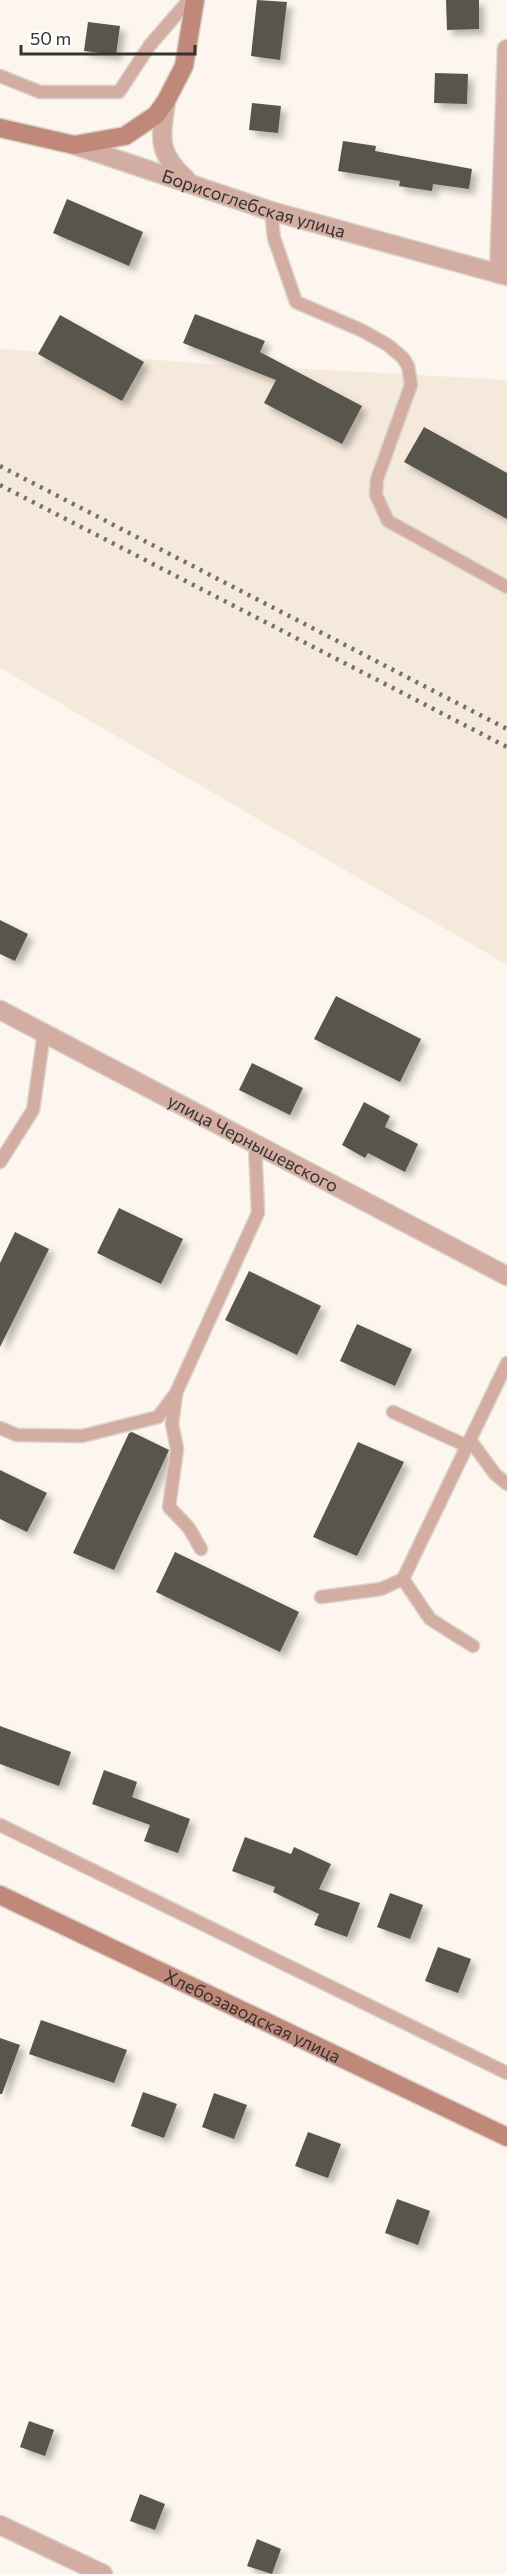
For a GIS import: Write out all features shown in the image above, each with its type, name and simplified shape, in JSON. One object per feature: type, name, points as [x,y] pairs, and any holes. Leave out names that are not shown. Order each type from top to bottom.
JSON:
[{"type":"street","points":[[74,145],[125,136],[156,115],[184,66],[195,0]]},
{"type":"street","points":[[503,275],[507,49]]},
{"type":"street","points":[[166,101],[160,139],[170,165],[190,182]]},
{"type":"street","name":"Борисоглебская улица","points":[[0,128],[74,145],[271,211],[503,275]]},
{"type":"street","name":"улица Чернышевского","points":[[0,1010],[507,1276]]},
{"type":"street","name":"Хлебозаводская улица","points":[[0,1895],[507,2137]]},
{"type":"street","points":[[0,2525],[103,2574]]},
{"type":"lane","points":[[0,76],[40,92],[119,92],[150,45],[189,0]]},
{"type":"lane","points":[[271,211],[274,238],[296,302],[361,330],[388,345],[404,358],[408,366],[411,385],[377,479],[376,495],[388,521],[507,587]]},
{"type":"lane","points":[[0,1162],[33,1110],[44,1033]]},
{"type":"lane","points":[[0,1428],[17,1435],[82,1436],[158,1417],[176,1393],[258,1213],[255,1143]]},
{"type":"lane","points":[[321,1598],[381,1589],[403,1578],[507,1363]]},
{"type":"lane","points":[[176,1393],[172,1424],[177,1449],[169,1506],[189,1528],[201,1549]]},
{"type":"lane","points":[[393,1412],[468,1443],[495,1474],[507,1484]]},
{"type":"lane","points":[[403,1578],[430,1619],[473,1646]]},
{"type":"lane","points":[[0,1825],[507,2073]]},
{"type":"shaded area","points":[[0,349],[199,363],[507,380],[507,965],[0,668]]},
{"type":"building","points":[[257,0],[287,2],[280,60],[251,56]]},
{"type":"building","points":[[446,0],[479,0],[479,29],[447,30]]},
{"type":"building","points":[[88,22],[120,26],[116,55],[84,51]]},
{"type":"building","points":[[435,73],[468,74],[467,104],[434,103]]},
{"type":"building","points":[[252,103],[281,106],[278,133],[249,130]]},
{"type":"building","points":[[343,141],[376,146],[375,151],[472,169],[469,189],[433,184],[432,191],[399,186],[400,181],[338,171]]},
{"type":"building","points":[[67,199],[143,232],[129,266],[53,233]]},
{"type":"building","points":[[195,314],[265,341],[260,352],[362,406],[342,444],[264,403],[276,380],[183,343]]},
{"type":"building","points":[[60,315],[144,362],[122,401],[38,354]]},
{"type":"building","points":[[424,427],[507,473],[507,519],[404,462]]},
{"type":"building","points":[[0,920],[28,934],[15,961],[0,954]]},
{"type":"building","points":[[336,996],[421,1039],[400,1082],[314,1039]]},
{"type":"building","points":[[252,1063],[303,1088],[290,1115],[239,1090]]},
{"type":"building","points":[[364,1102],[390,1116],[385,1127],[418,1144],[405,1172],[368,1153],[365,1158],[342,1145]]},
{"type":"building","points":[[119,1208],[183,1239],[161,1284],[97,1253]]},
{"type":"building","points":[[15,1232],[49,1249],[0,1347],[0,1263]]},
{"type":"building","points":[[249,1271],[321,1306],[297,1355],[225,1320]]},
{"type":"building","points":[[357,1324],[412,1349],[395,1386],[340,1361]]},
{"type":"building","points":[[132,1432],[169,1450],[114,1570],[73,1553],[129,1433]]},
{"type":"building","points":[[358,1442],[404,1462],[357,1556],[313,1537]]},
{"type":"building","points":[[0,1470],[47,1493],[27,1532],[0,1519]]},
{"type":"building","points":[[175,1552],[299,1612],[280,1652],[156,1592]]},
{"type":"building","points":[[0,1726],[71,1752],[59,1786],[0,1764]]},
{"type":"building","points":[[104,1770],[137,1782],[132,1797],[190,1819],[178,1853],[144,1841],[150,1825],[92,1804]]},
{"type":"building","points":[[245,1837],[291,1854],[294,1847],[331,1864],[319,1889],[360,1903],[347,1937],[314,1925],[319,1914],[273,1892],[275,1887],[232,1871]]},
{"type":"building","points":[[390,1893],[423,1905],[410,1939],[377,1927]]},
{"type":"building","points":[[438,1947],[471,1959],[458,1993],[425,1981]]},
{"type":"building","points":[[41,2020],[127,2050],[114,2083],[29,2054]]},
{"type":"building","points":[[0,2038],[20,2045],[2,2094],[0,2094]]},
{"type":"building","points":[[143,2092],[177,2104],[164,2138],[131,2126]]},
{"type":"building","points":[[214,2093],[247,2105],[234,2139],[202,2127]]},
{"type":"building","points":[[308,2132],[341,2144],[328,2178],[295,2166]]},
{"type":"building","points":[[397,2199],[430,2211],[418,2245],[385,2233]]},
{"type":"building","points":[[29,2421],[54,2430],[45,2456],[20,2447]]},
{"type":"building","points":[[140,2494],[165,2504],[155,2530],[130,2521]]},
{"type":"building","points":[[257,2539],[281,2549],[272,2574],[247,2566]]},
{"type":"railway","points":[[0,466],[507,729]]},
{"type":"railway","points":[[0,485],[507,747]]}]
